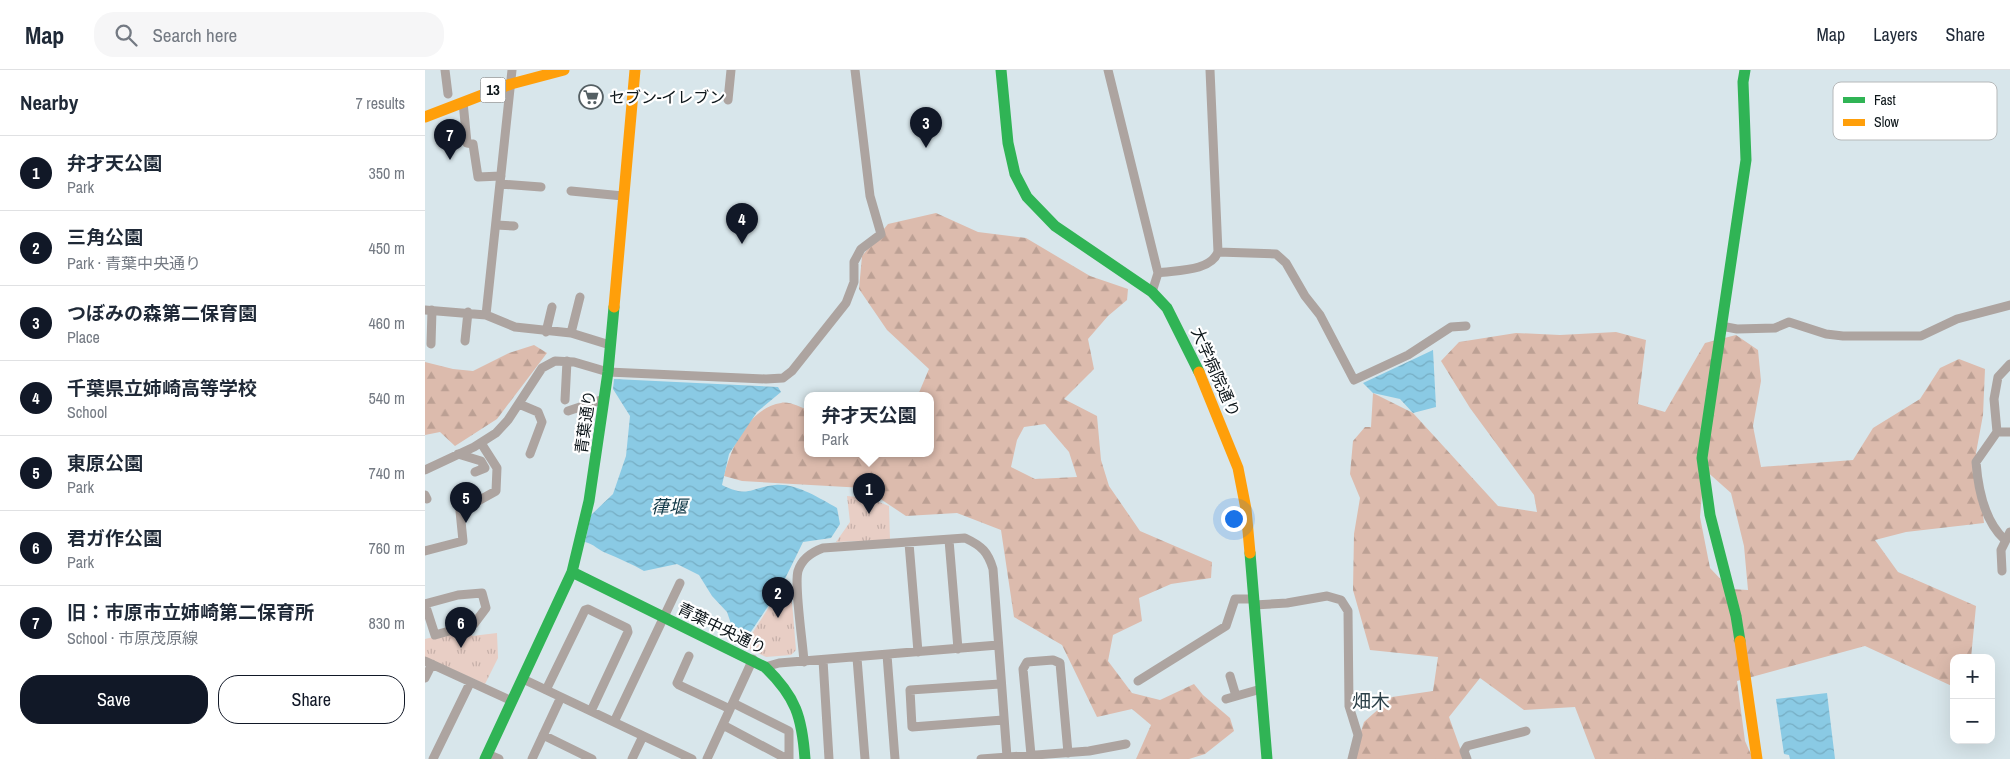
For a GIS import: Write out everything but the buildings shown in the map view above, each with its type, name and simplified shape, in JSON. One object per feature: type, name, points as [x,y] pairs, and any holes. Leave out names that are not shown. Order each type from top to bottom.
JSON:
[{"type":"street","points":[[445,70],[448,94]]},
{"type":"street","points":[[486,315],[512,70]]},
{"type":"street","name":"13","points":[[425,117],[511,84],[564,70]]},
{"type":"street","name":"青葉通り","points":[[486,756],[572,572],[589,501],[611,345],[635,70]]},
{"type":"street","points":[[728,100],[731,70]]},
{"type":"street","points":[[425,470],[496,433],[519,404],[542,368],[555,361],[567,361],[608,372],[766,379],[783,378],[793,371],[846,303],[854,282],[855,262],[861,249],[881,234],[870,196],[855,70]]},
{"type":"street","name":"大学病院通り","points":[[1001,70],[1008,142],[1015,174],[1027,196],[1055,226],[1152,292],[1167,308],[1177,324],[1207,388],[1238,468],[1246,509],[1267,759]]},
{"type":"street","points":[[1108,70],[1158,273],[1152,292]]},
{"type":"street","points":[[1158,273],[1199,267],[1215,258],[1218,252],[1210,70]]},
{"type":"street","points":[[1745,70],[1743,82],[1746,160],[1702,458],[1705,488],[1736,616],[1757,759]]},
{"type":"street","points":[[463,102],[467,143],[473,144],[478,177],[541,187]]},
{"type":"street","points":[[571,191],[623,196]]},
{"type":"street","points":[[495,225],[514,226]]},
{"type":"street","points":[[1218,252],[1276,254],[1286,263],[1305,296],[1320,315],[1355,380],[1409,355],[1451,327],[1466,326]]},
{"type":"street","points":[[571,334],[580,297]]},
{"type":"street","points":[[1721,326],[1737,329],[1775,328],[1789,322],[1826,334],[1843,336],[1921,336],[1957,319],[2010,305]]},
{"type":"street","points":[[546,332],[552,307]]},
{"type":"street","points":[[431,344],[428,310],[486,315],[515,327],[571,334],[611,345]]},
{"type":"street","points":[[465,341],[468,312]]},
{"type":"street","points":[[565,400],[567,361]]},
{"type":"street","points":[[2002,571],[2001,550],[2007,536],[1995,532],[1984,502],[1976,462],[1997,432],[1994,400],[1998,378],[2010,364]]},
{"type":"street","points":[[568,411],[604,399]]},
{"type":"street","points":[[519,404],[538,412],[542,422],[530,454]]},
{"type":"street","points":[[1997,432],[2010,432]]},
{"type":"street","points":[[425,551],[463,541],[460,511],[496,492],[497,468],[481,442]]},
{"type":"street","points":[[457,454],[481,461],[485,468],[475,472]]},
{"type":"street","points":[[804,662],[797,576],[803,561],[811,553],[823,548],[965,538],[981,546],[989,555],[993,569],[997,645],[1007,757]]},
{"type":"street","points":[[949,540],[958,649]]},
{"type":"street","points":[[909,543],[918,652]]},
{"type":"street","name":"青葉中央通り","points":[[572,572],[765,667],[786,688],[803,721],[805,759]]},
{"type":"street","points":[[614,722],[680,583]]},
{"type":"street","points":[[482,593],[486,608],[474,624],[435,635],[428,622],[425,604],[459,594],[482,593]]},
{"type":"street","points":[[1138,681],[1226,626],[1235,599],[1254,602],[1287,603],[1327,596],[1337,598],[1344,604],[1348,621],[1349,706],[1357,735],[1351,759]]},
{"type":"street","points":[[545,690],[585,610],[589,609],[627,628],[628,632],[591,711]]},
{"type":"street","points":[[765,667],[997,645]]},
{"type":"street","points":[[887,655],[895,759]]},
{"type":"street","points":[[689,656],[677,683],[789,731],[788,759],[723,725]]},
{"type":"street","points":[[857,658],[865,759]]},
{"type":"street","points":[[707,759],[753,660]]},
{"type":"street","points":[[823,660],[829,759]]},
{"type":"street","points":[[1031,755],[1023,669],[1027,662],[1053,660],[1060,663],[1068,753]]},
{"type":"street","points":[[425,678],[428,663],[512,701]]},
{"type":"street","points":[[1230,676],[1236,696]]},
{"type":"street","points":[[523,679],[692,759]]},
{"type":"street","points":[[433,759],[470,683]]},
{"type":"street","points":[[1000,684],[910,690],[912,727],[1003,720]]},
{"type":"street","points":[[1226,699],[1261,689]]},
{"type":"street","points":[[532,759],[561,697]]},
{"type":"street","points":[[1467,759],[1464,751],[1467,746],[1526,731]]},
{"type":"street","points":[[543,735],[593,759]]},
{"type":"street","points":[[633,759],[643,736]]},
{"type":"street","points":[[981,759],[1068,753],[1089,755],[1126,744]]},
{"type":"street","points":[[486,756],[499,759]]},
{"type":"green space","points":[[936,213],[978,232],[1026,238],[1090,276],[1128,289],[1127,300],[1108,316],[1088,339],[1094,369],[1064,399],[1097,416],[1101,460],[1109,486],[1140,531],[1212,562],[1211,578],[1171,584],[1139,598],[1142,621],[1113,635],[1108,661],[1132,693],[1160,700],[1194,684],[1203,695],[1230,718],[1234,731],[1205,754],[1189,759],[1136,759],[1151,725],[1132,709],[1097,717],[1062,645],[1014,617],[1001,530],[957,513],[906,516],[864,488],[742,481],[724,476],[731,453],[743,431],[760,412],[770,406],[781,403],[804,409],[804,457],[934,457],[934,392],[919,392],[929,369],[887,330],[859,289],[862,256],[888,224]],"holes":[[[1045,424],[1069,452],[1077,477],[1035,479],[1011,467],[1017,440],[1024,427]]]},
{"type":"green space","points":[[1616,332],[1646,340],[1638,404],[1665,412],[1705,343],[1736,335],[1758,350],[1761,381],[1753,426],[1761,467],[1853,460],[1873,428],[1920,399],[1940,368],[1959,359],[1985,369],[1983,415],[1976,453],[1984,523],[1906,532],[1875,540],[1898,572],[1976,606],[1971,654],[1950,654],[1950,685],[1865,646],[1737,681],[1745,741],[1753,759],[1595,759],[1575,707],[1524,710],[1480,678],[1449,717],[1464,759],[1352,759],[1364,722],[1392,697],[1433,691],[1438,657],[1370,650],[1353,590],[1354,534],[1360,498],[1350,474],[1353,441],[1365,427],[1371,427],[1373,393],[1413,413],[1498,506],[1537,512],[1534,495],[1470,408],[1441,361],[1459,342],[1516,333],[1560,335]],"holes":[[[1704,469],[1731,493],[1744,546],[1748,590],[1730,589],[1710,568],[1700,517]]]},
{"type":"green space","points":[[534,345],[547,353],[497,419],[455,446],[440,432],[425,435],[425,362],[453,369],[473,371],[509,353]]},
{"type":"green space","points":[[847,496],[869,498],[889,506],[890,540],[836,542],[850,522]]},
{"type":"green space","points":[[780,590],[791,590],[796,650],[791,655],[766,657],[744,646]]},
{"type":"green space","points":[[470,628],[472,636],[497,633],[498,658],[485,684],[425,657],[425,639]]},
{"type":"water","points":[[1433,350],[1436,407],[1413,413],[1400,399],[1373,393],[1363,383]]},
{"type":"water","name":"葎堰","points":[[614,379],[778,387],[781,392],[757,412],[729,454],[722,485],[744,492],[767,486],[791,486],[837,508],[840,524],[831,538],[803,542],[781,587],[744,642],[737,641],[727,612],[712,596],[699,575],[677,564],[644,571],[585,542],[591,515],[613,494],[626,456],[630,416],[613,389]]},
{"type":"water","points":[[1827,693],[1835,759],[1790,759],[1789,755],[1784,754],[1776,699]]},
{"type":"traffic: fast","points":[[1001,70],[1008,143],[1015,174],[1027,197],[1055,226],[1152,292],[1167,308],[1199,372]]},
{"type":"traffic: fast","points":[[1740,641],[1736,616],[1710,515],[1702,458],[1746,160],[1743,82],[1745,70]]},
{"type":"traffic: fast","points":[[485,759],[572,572],[589,501],[608,372],[614,307]]},
{"type":"traffic: fast","points":[[1250,553],[1267,759]]},
{"type":"traffic: fast","points":[[572,572],[765,667],[784,688],[796,709],[802,731],[805,759]]},
{"type":"traffic: slow","points":[[425,117],[511,84],[564,70]]},
{"type":"traffic: slow","points":[[614,307],[635,70]]},
{"type":"traffic: slow","points":[[1199,372],[1238,468],[1246,509],[1250,553]]},
{"type":"traffic: slow","points":[[1740,641],[1757,759]]},
{"type":"place","name":"セブン-イレブン","points":[[591,97]]},
{"type":"place","name":"つぼみの森第二保育園","points":[[926,148]]},
{"type":"place","name":"旧：市原市立姉崎第二保育所","points":[[450,160]]},
{"type":"place","name":"千葉県立姉崎高等学校","points":[[742,244]]},
{"type":"place","name":"弁才天公園","points":[[869,514]]},
{"type":"place","name":"東原公園","points":[[466,523]]},
{"type":"place","name":"三角公園","points":[[778,618]]},
{"type":"place","name":"君ガ作公園","points":[[461,648]]},
{"type":"district","name":"畑木","points":[[1371,701]]}]
